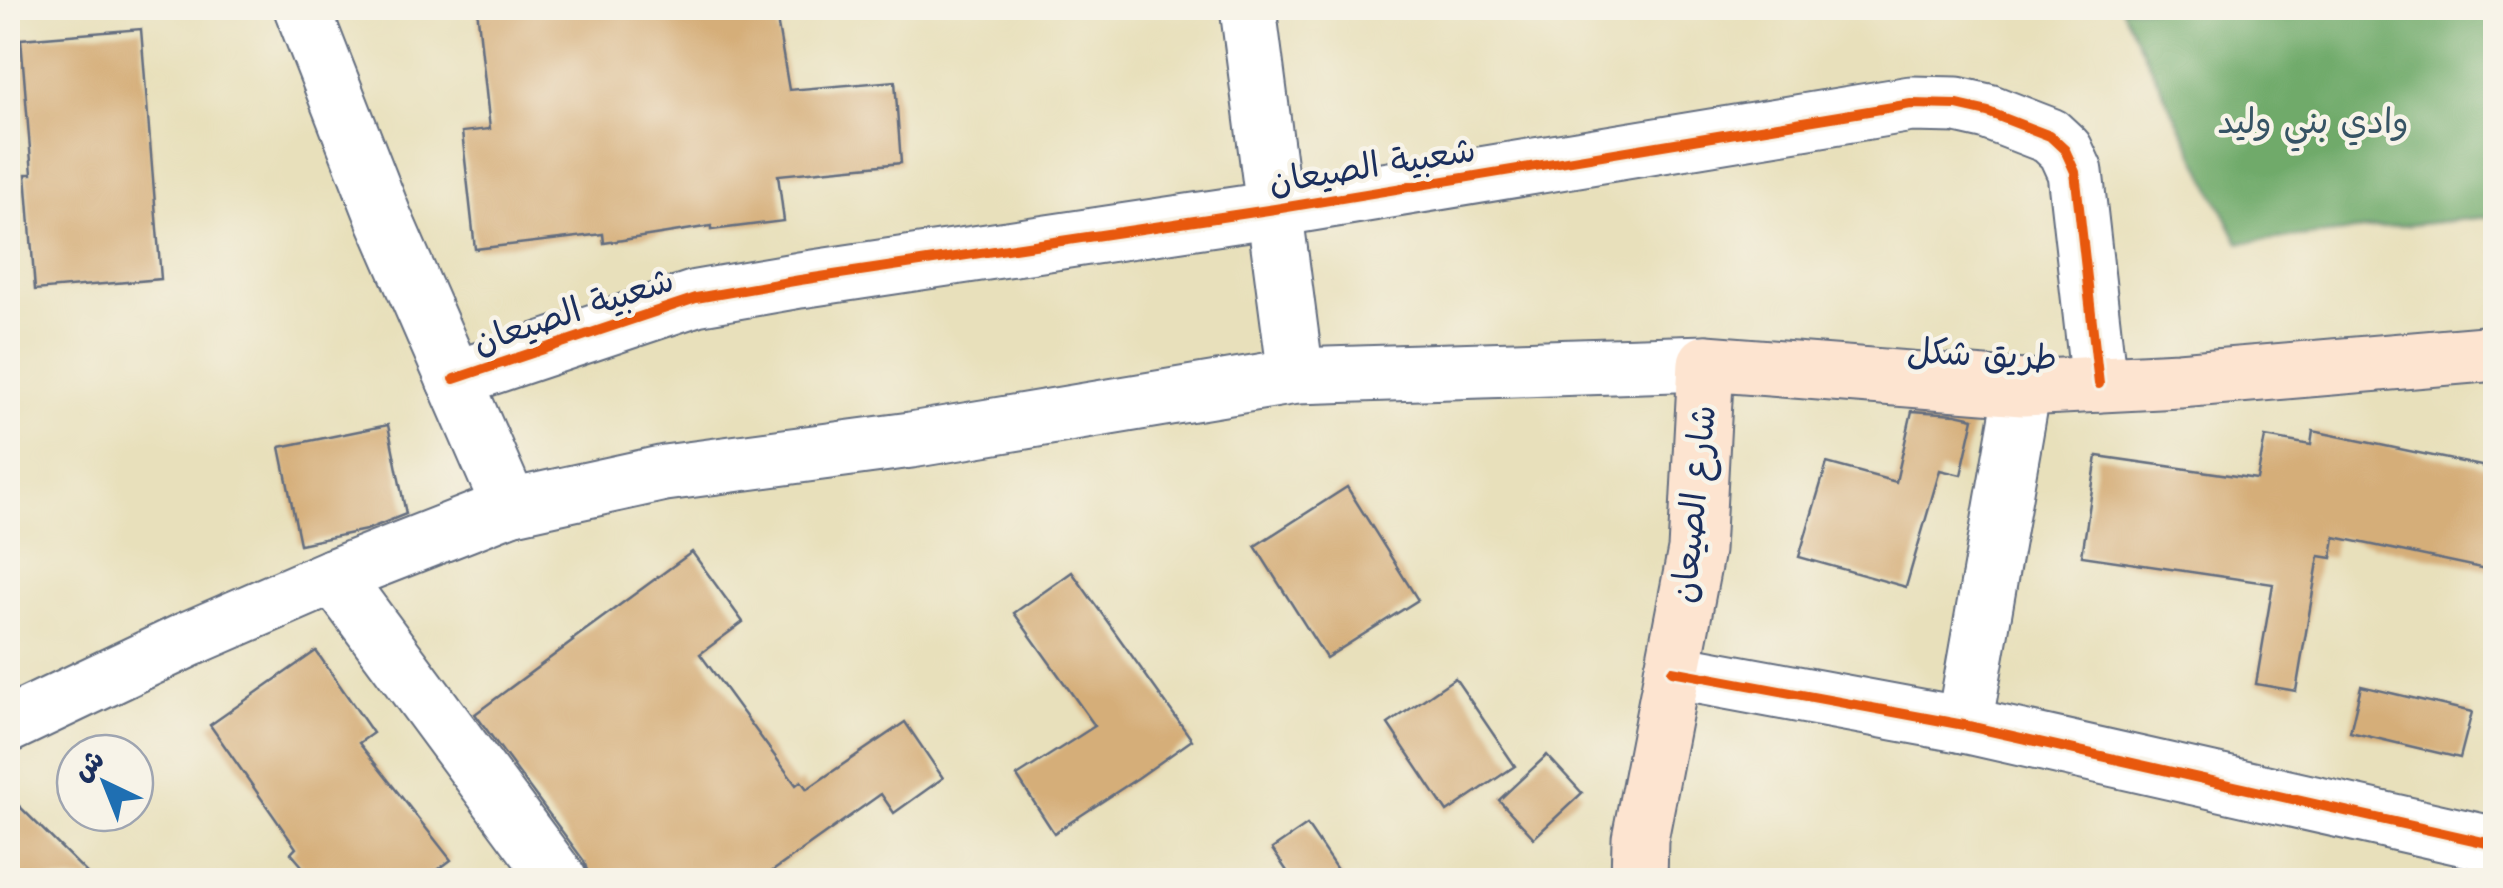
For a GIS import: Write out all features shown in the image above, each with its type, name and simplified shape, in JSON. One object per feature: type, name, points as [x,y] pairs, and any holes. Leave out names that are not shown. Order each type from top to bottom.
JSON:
[{"type":"main road","name":"طريق شكل","points":[[1706,363],[2023,388],[2179,380],[2496,353]]},
{"type":"main road","name":"شارع الصيعان","points":[[1639,880],[1640,839],[1696,550],[1706,363]]},
{"type":"street","points":[[302,8],[384,218],[510,506]]},
{"type":"street","points":[[1248,8],[1296,376]]},
{"type":"street","name":"شعبية الصيعان","points":[[454,379],[696,298],[1275,209],[1911,104],[1956,105],[1988,112],[2050,136],[2065,150],[2075,172],[2100,384]]},
{"type":"street","points":[[8,725],[189,638],[510,506],[665,473],[911,440],[1296,376],[1706,363]]},
{"type":"street","points":[[1964,725],[2023,388]]},
{"type":"street","points":[[334,576],[559,880]]},
{"type":"street","points":[[1672,671],[1964,725],[2496,845]]},
{"type":"green space","name":"وادي بني وليد","points":[[2121,8],[2495,8],[2495,216],[2239,243]]},
{"type":"building","points":[[477,8],[775,8],[789,90],[895,81],[901,163],[778,175],[784,221],[711,230],[711,226],[604,243],[603,234],[475,249],[462,132],[490,129]]},
{"type":"building","points":[[141,29],[161,279],[35,290],[26,174],[32,174],[21,39]]},
{"type":"building","points":[[1912,411],[1974,418],[1961,475],[1940,470],[1906,587],[1799,557],[1827,463],[1896,482]]},
{"type":"building","points":[[388,425],[406,514],[366,530],[300,544],[280,447]]},
{"type":"building","points":[[2313,431],[2496,469],[2496,571],[2335,537],[2332,558],[2319,556],[2296,691],[2256,684],[2273,584],[2082,556],[2097,456],[2257,479],[2265,437],[2311,445]]},
{"type":"building","points":[[1347,487],[1418,600],[1326,658],[1255,546]]},
{"type":"building","points":[[692,552],[743,622],[700,654],[796,785],[801,781],[807,789],[905,722],[943,778],[894,813],[881,794],[760,880],[590,880],[584,861],[475,714]]},
{"type":"building","points":[[1072,572],[1192,740],[1054,833],[1017,776],[1095,726],[1014,613]]},
{"type":"building","points":[[316,651],[373,733],[359,743],[451,860],[424,880],[314,880],[291,853],[296,848],[210,725]]},
{"type":"building","points":[[1455,678],[1515,766],[1447,812],[1388,724]]},
{"type":"building","points":[[2361,686],[2472,712],[2460,758],[2350,732]]},
{"type":"building","points":[[1547,755],[1582,793],[1534,838],[1499,800]]},
{"type":"building","points":[[8,795],[94,880],[8,880]]},
{"type":"building","points":[[1307,825],[1344,880],[1293,880],[1272,849]]},
{"type":"cycle path","points":[[454,379],[696,298],[1275,209],[1911,104],[1957,105],[1988,112],[2050,136],[2065,150],[2075,172],[2099,384]]},
{"type":"cycle path","points":[[1672,671],[1964,725],[2496,845]]}]
